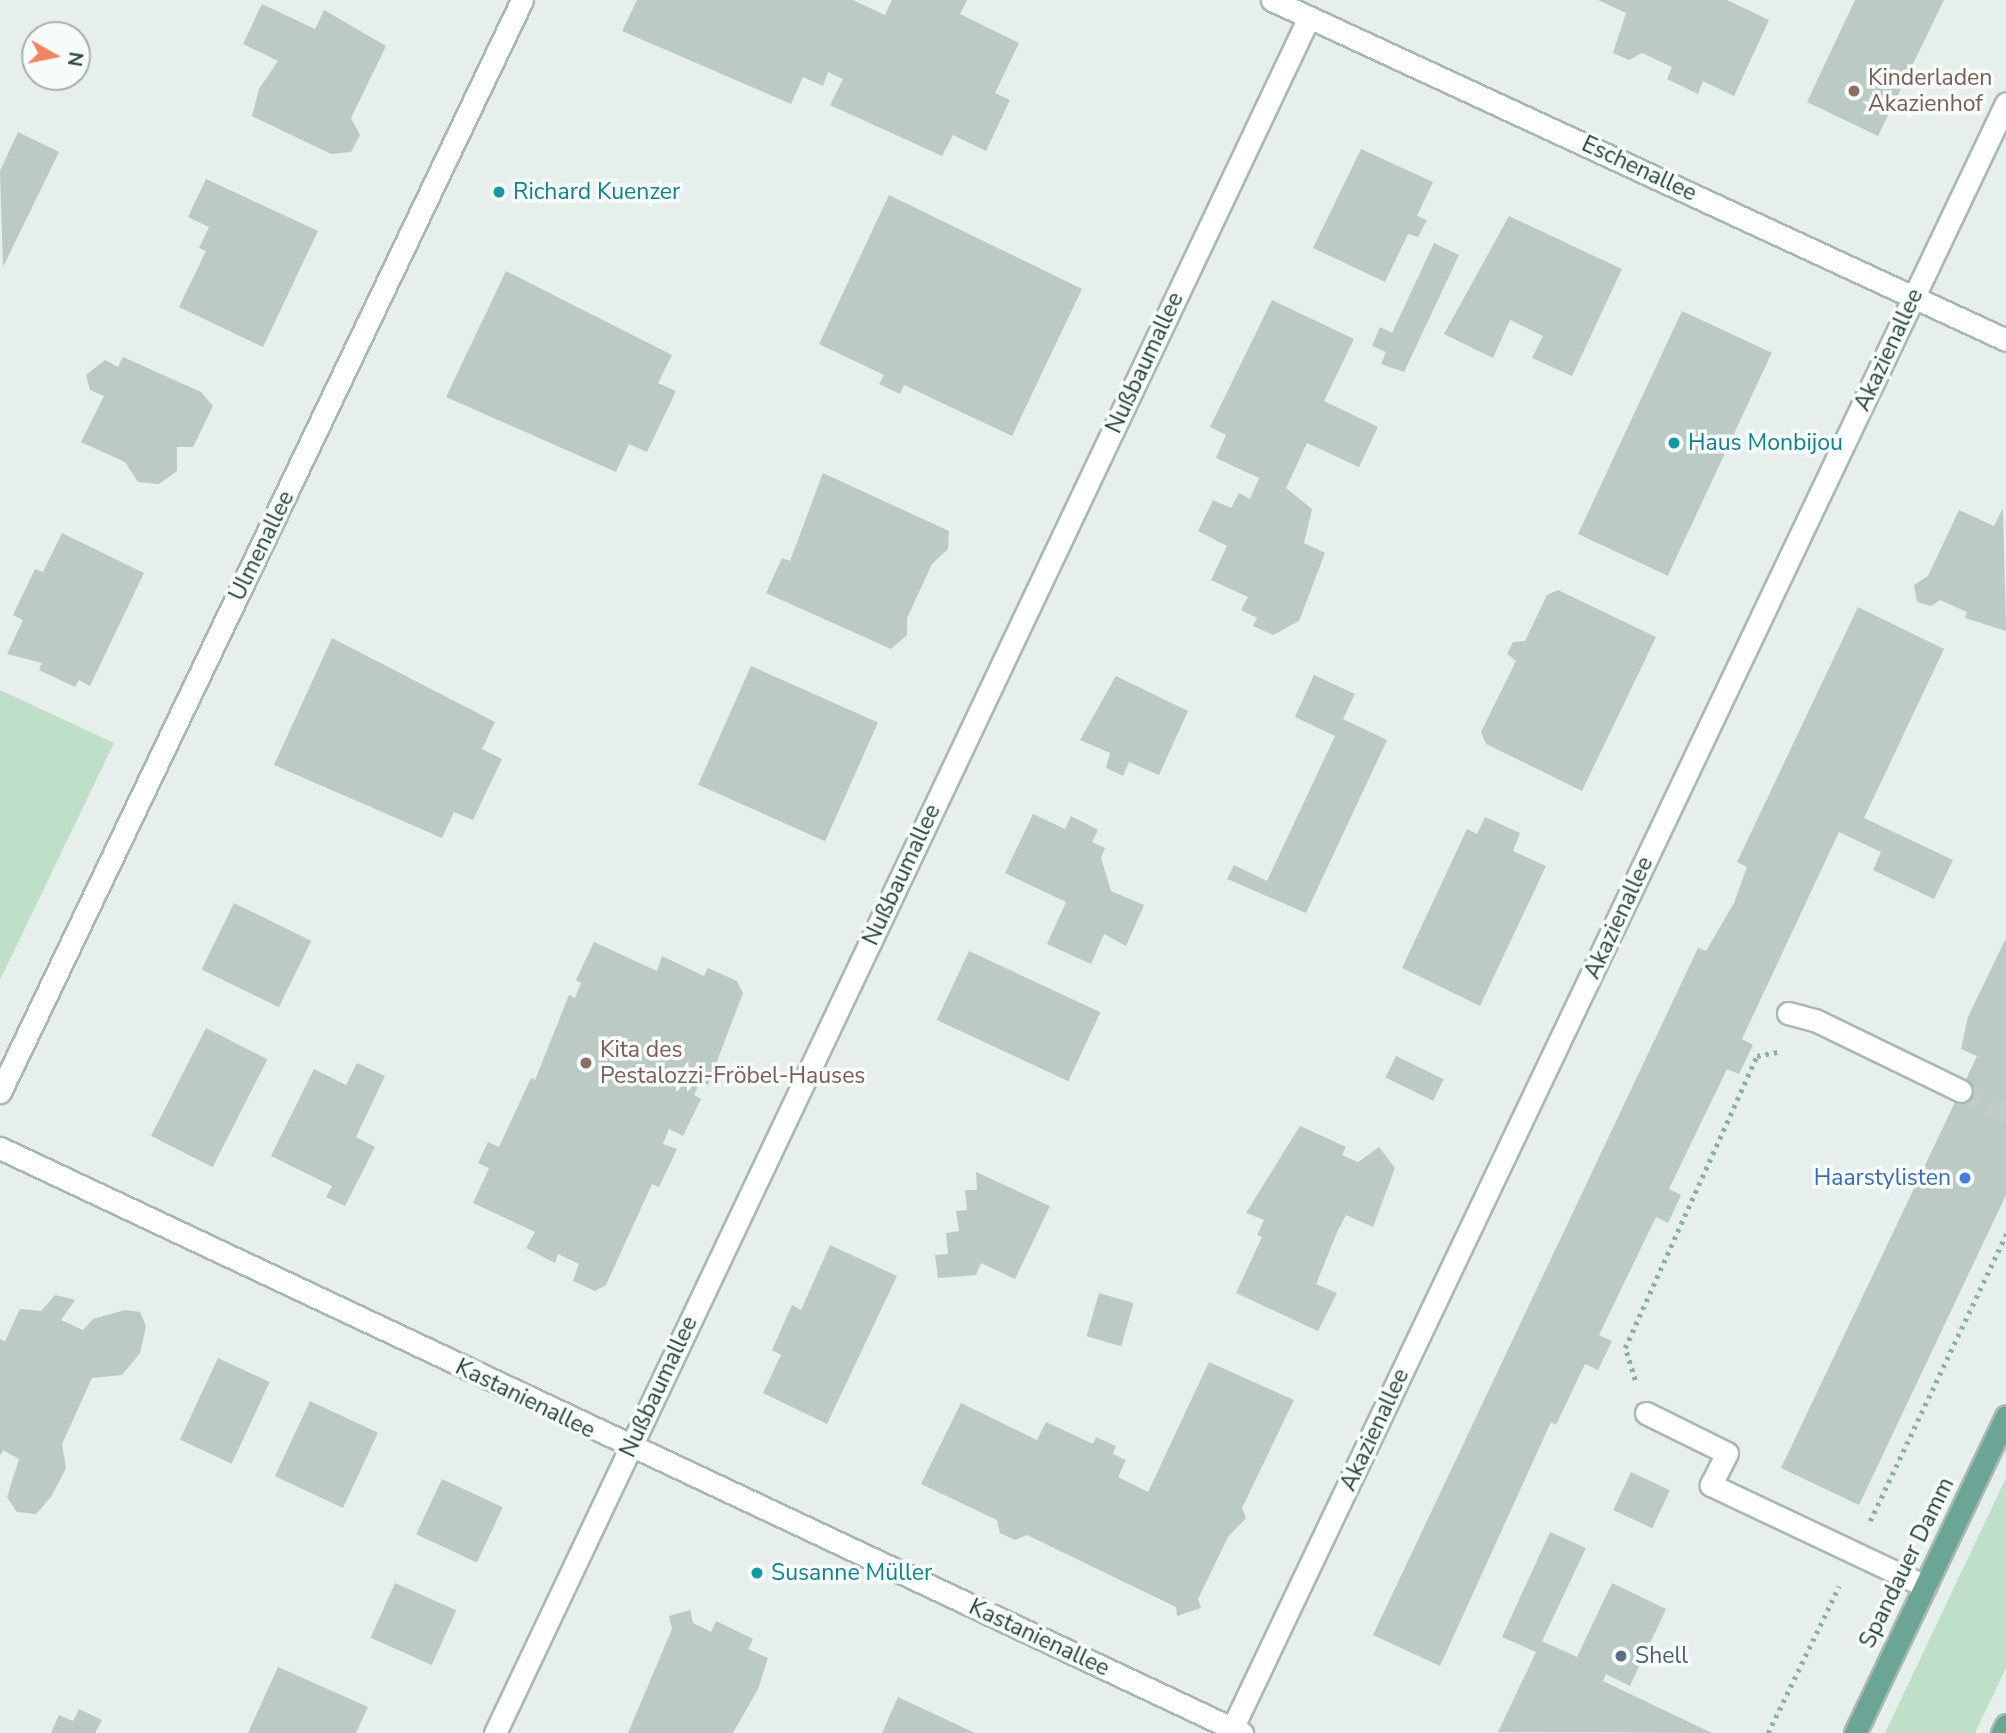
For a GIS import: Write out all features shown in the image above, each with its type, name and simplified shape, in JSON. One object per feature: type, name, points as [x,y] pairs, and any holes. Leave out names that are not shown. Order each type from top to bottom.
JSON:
[{"type":"main road","name":"Spandauer Damm","points":[[1855,1733],[2006,1416]]},
{"type":"main road","points":[[2002,1733],[2006,1725]]},
{"type":"street","name":"Ulmenallee","points":[[0,1092],[522,0]]},
{"type":"street","name":"Eschenallee","points":[[1272,0],[2006,340]]},
{"type":"street","name":"Nußbaumallee","points":[[495,1733],[1309,17]]},
{"type":"street","name":"Akazienallee","points":[[1235,1731],[2006,103]]},
{"type":"street","points":[[1788,1013],[1815,1020],[1961,1091]]},
{"type":"street","name":"Kastanienallee","points":[[0,1148],[630,1449],[1235,1731]]},
{"type":"street","points":[[1646,1413],[1727,1453],[1712,1485],[1925,1586]]},
{"type":"path","points":[[1646,1413],[1625,1348],[1756,1056],[1789,1049]]},
{"type":"path","points":[[1768,1733],[2006,1234]]},
{"type":"green space","points":[[0,690],[114,743],[0,980]]},
{"type":"green space","points":[[2006,1478],[2006,1668],[1975,1733],[1885,1733]]},
{"type":"building","points":[[637,0],[853,0],[885,15],[892,0],[967,0],[960,14],[1019,43],[995,93],[1010,100],[986,151],[953,135],[942,156],[830,105],[843,79],[828,72],[823,86],[803,77],[791,104],[622,31]]},
{"type":"building","points":[[1598,0],[1727,0],[1769,20],[1734,96],[1703,81],[1698,94],[1667,79],[1672,67],[1642,53],[1629,60],[1613,53],[1626,13]]},
{"type":"building","points":[[1855,0],[1944,0],[1878,136],[1807,102]]},
{"type":"building","points":[[262,4],[315,29],[324,10],[386,46],[351,118],[360,135],[351,152],[331,154],[252,116],[259,89],[278,61],[243,44]]},
{"type":"building","points":[[18,132],[59,152],[3,267],[0,171]]},
{"type":"building","points":[[1361,149],[1433,182],[1417,216],[1427,220],[1418,237],[1408,234],[1385,282],[1313,248]]},
{"type":"building","points":[[206,179],[318,231],[263,347],[179,307],[206,251],[199,248],[209,227],[188,217]]},
{"type":"building","points":[[889,195],[1082,289],[1012,436],[904,385],[900,394],[879,384],[884,375],[819,344]]},
{"type":"building","points":[[1509,216],[1622,269],[1572,376],[1532,358],[1543,336],[1510,320],[1493,358],[1444,334]]},
{"type":"building","points":[[1434,243],[1459,255],[1404,372],[1381,364],[1386,352],[1372,346],[1380,327],[1392,333]]},
{"type":"building","points":[[506,271],[672,355],[658,383],[676,391],[647,452],[629,444],[616,472],[446,397]]},
{"type":"building","points":[[1272,300],[1354,339],[1324,401],[1378,427],[1359,467],[1307,443],[1286,488],[1312,509],[1304,543],[1325,553],[1299,621],[1273,635],[1253,626],[1257,618],[1241,610],[1248,597],[1211,580],[1227,546],[1198,531],[1213,500],[1231,508],[1239,493],[1250,499],[1259,478],[1216,458],[1226,435],[1210,427]]},
{"type":"building","name":"Haus Monbijou","points":[[1682,311],[1772,353],[1668,576],[1578,534]]},
{"type":"building","points":[[123,357],[201,392],[213,406],[193,447],[177,447],[177,471],[159,484],[138,482],[125,462],[81,442],[104,396],[90,390],[86,375],[105,360],[118,367]]},
{"type":"building","points":[[823,473],[949,531],[948,549],[932,564],[907,618],[907,635],[891,649],[766,593],[782,558],[790,561]]},
{"type":"building","points":[[2003,508],[2006,631],[1965,618],[1967,612],[1940,600],[1931,606],[1917,602],[1914,585],[1928,576],[1959,510],[1994,526]]},
{"type":"building","points":[[62,533],[144,573],[90,686],[79,680],[75,687],[39,670],[42,663],[7,654],[23,620],[13,615],[35,569],[43,572]]},
{"type":"building","points":[[1558,590],[1656,637],[1582,791],[1486,744],[1481,732],[1516,661],[1507,654],[1513,642],[1525,641],[1547,595]]},
{"type":"building","points":[[1858,607],[1944,649],[1864,818],[1953,860],[1934,899],[1873,870],[1881,852],[1839,832],[1742,1039],[1753,1045],[1739,1074],[1727,1069],[1669,1189],[1681,1195],[1668,1223],[1656,1217],[1599,1335],[1612,1341],[1598,1370],[1585,1364],[1556,1425],[1551,1422],[1440,1666],[1373,1635],[1698,948],[1706,951],[1734,903],[1747,867],[1737,862]]},
{"type":"building","points":[[332,638],[495,722],[482,749],[502,759],[473,820],[454,812],[442,838],[274,765]]},
{"type":"building","points":[[751,666],[878,723],[825,841],[698,785]]},
{"type":"building","points":[[1314,675],[1355,694],[1343,719],[1387,740],[1306,913],[1227,879],[1234,865],[1267,881],[1335,736],[1295,717]]},
{"type":"building","points":[[1116,676],[1188,711],[1159,775],[1129,762],[1123,776],[1106,768],[1110,753],[1080,740]]},
{"type":"building","points":[[1033,814],[1065,829],[1071,816],[1098,830],[1092,842],[1105,848],[1101,858],[1111,891],[1144,905],[1126,946],[1104,934],[1091,964],[1047,944],[1066,902],[1005,873]]},
{"type":"building","points":[[1485,817],[1520,833],[1513,851],[1546,866],[1480,1006],[1402,968],[1467,829],[1477,834]]},
{"type":"building","points":[[234,903],[311,941],[279,1007],[202,970]]},
{"type":"building","points":[[2006,938],[2006,1195],[1859,1505],[1781,1468],[1977,1056],[1961,1049],[1968,1017]]},
{"type":"building","points":[[594,942],[657,971],[662,956],[704,976],[708,968],[737,981],[743,993],[708,1085],[701,1081],[694,1095],[701,1099],[683,1136],[669,1129],[663,1144],[677,1149],[659,1187],[652,1184],[606,1285],[595,1291],[573,1281],[579,1264],[558,1254],[555,1263],[526,1248],[535,1232],[473,1203],[489,1168],[478,1163],[488,1142],[499,1147],[531,1078],[535,1080],[569,995],[575,998],[581,983],[576,980]]},
{"type":"building","points":[[969,951],[1100,1012],[1068,1081],[937,1020]]},
{"type":"building","points":[[206,1028],[267,1059],[213,1167],[151,1136]]},
{"type":"building","points":[[1396,1056],[1444,1079],[1433,1101],[1385,1078]]},
{"type":"building","points":[[357,1063],[385,1076],[356,1137],[375,1147],[345,1206],[326,1197],[332,1186],[271,1156],[314,1069],[346,1085]]},
{"type":"building","points":[[1300,1126],[1346,1147],[1342,1155],[1358,1162],[1379,1147],[1395,1168],[1373,1227],[1346,1215],[1338,1230],[1316,1284],[1337,1293],[1318,1331],[1236,1293],[1262,1237],[1257,1235],[1264,1220],[1246,1213]]},
{"type":"building","points":[[976,1172],[1050,1206],[1015,1279],[981,1263],[976,1275],[938,1278],[935,1255],[948,1254],[946,1233],[959,1231],[956,1211],[967,1210],[965,1190],[977,1190]]},
{"type":"building","points":[[830,1245],[897,1276],[827,1424],[763,1393],[781,1355],[772,1350],[792,1305],[801,1310]]},
{"type":"building","points":[[1099,1293],[1134,1303],[1121,1346],[1087,1336]]},
{"type":"building","points":[[55,1295],[75,1300],[61,1320],[83,1330],[93,1319],[125,1310],[140,1312],[146,1326],[140,1353],[122,1375],[92,1378],[62,1444],[66,1468],[51,1497],[36,1514],[17,1512],[7,1497],[19,1459],[3,1450],[0,1456],[0,1339],[5,1341],[20,1309],[41,1311]]},
{"type":"building","points":[[218,1358],[270,1382],[232,1464],[180,1440]]},
{"type":"building","points":[[1209,1362],[1294,1400],[1242,1508],[1246,1518],[1228,1537],[1198,1599],[1201,1608],[1177,1616],[1176,1607],[1027,1535],[1015,1540],[1000,1533],[997,1520],[921,1484],[961,1403],[1037,1440],[1046,1422],[1093,1444],[1096,1437],[1116,1446],[1113,1454],[1126,1460],[1118,1477],[1148,1492]]},
{"type":"building","points":[[310,1401],[378,1433],[343,1508],[275,1476]]},
{"type":"building","points":[[1631,1472],[1670,1490],[1652,1528],[1613,1510]]},
{"type":"building","points":[[442,1479],[503,1507],[477,1563],[416,1534]]},
{"type":"building","points":[[1550,1532],[1586,1548],[1542,1641],[1577,1657],[1612,1583],[1666,1609],[1630,1686],[1606,1674],[1603,1681],[1712,1733],[1498,1732],[1536,1652],[1502,1637]]},
{"type":"building","points":[[395,1583],[456,1610],[432,1665],[371,1638]]},
{"type":"building","points":[[690,1610],[693,1623],[711,1632],[716,1621],[753,1639],[748,1649],[768,1658],[758,1689],[733,1733],[628,1733],[672,1629],[669,1616]]},
{"type":"building","points":[[278,1667],[368,1707],[356,1733],[248,1733]]},
{"type":"building","points":[[898,1697],[975,1733],[882,1733]]},
{"type":"building","points":[[79,1709],[102,1720],[95,1733],[51,1733],[59,1715],[73,1721]]},
{"type":"tunnel","points":[[1961,1091],[2006,1114]]},
{"type":"place","name":"Kinderladen Akazienhof","points":[[1854,91]]},
{"type":"place","name":"Richard Kuenzer","points":[[499,192]]},
{"type":"place","name":"Haus Monbijou","points":[[1674,443]]},
{"type":"place","name":"Kita des Pestalozzi-Fröbel-Hauses","points":[[586,1063]]},
{"type":"place","name":"Haarstylisten","points":[[1965,1178]]},
{"type":"place","name":"Susanne Müller","points":[[757,1573]]},
{"type":"place","name":"Shell","points":[[1621,1656]]}]
